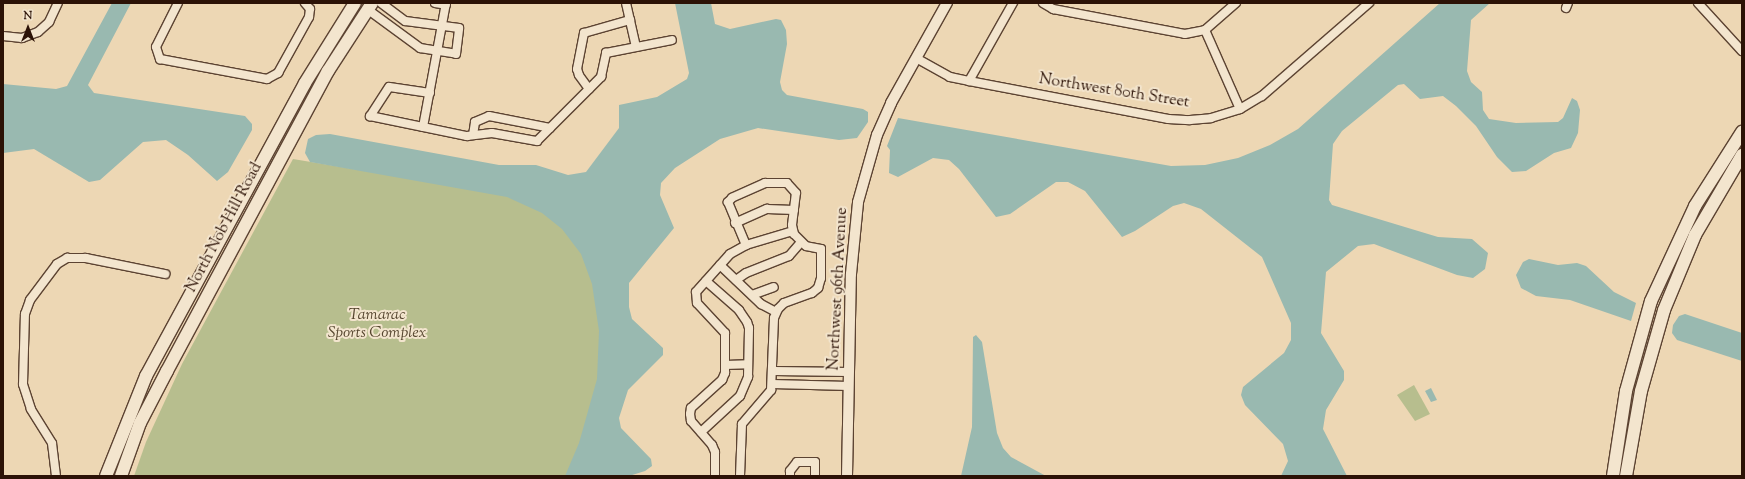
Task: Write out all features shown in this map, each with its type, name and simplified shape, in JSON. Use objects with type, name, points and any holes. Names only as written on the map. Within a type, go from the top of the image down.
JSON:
[{"type":"main road","name":"North Nob Hill Road","points":[[106,476],[146,376],[305,83],[355,3]]},
{"type":"main road","name":"North Nob Hill Road","points":[[121,476],[140,423],[167,371],[328,71],[370,6]]},
{"type":"main road","points":[[1613,476],[1626,390],[1652,301],[1695,206],[1742,132]]},
{"type":"main road","points":[[1626,476],[1641,391],[1664,310],[1696,235],[1742,154]]},
{"type":"street","points":[[3,36],[22,38],[38,32],[49,22],[58,3]]},
{"type":"street","points":[[178,3],[156,47],[160,59],[267,79],[278,73],[309,17],[310,9],[305,3]]},
{"type":"street","points":[[355,3],[370,6],[420,48],[456,54],[459,28],[405,21],[381,3]]},
{"type":"street","points":[[423,127],[446,4],[435,3]]},
{"type":"street","points":[[626,3],[636,47]]},
{"type":"street","name":"Northwest 96th Avenue","points":[[847,476],[853,237],[858,202],[877,135],[891,103],[947,3]]},
{"type":"street","points":[[969,81],[1013,3]]},
{"type":"street","points":[[1043,3],[1053,9],[1185,34],[1205,30],[1236,3]]},
{"type":"street","name":"Northwest 80th Street","points":[[916,58],[950,77],[969,81],[1168,119],[1190,120],[1211,118],[1240,109],[1262,96],[1369,3]]},
{"type":"street","points":[[1698,3],[1740,46]]},
{"type":"street","points":[[589,89],[579,75],[577,69],[584,33],[630,20]]},
{"type":"street","points":[[1205,30],[1240,109]]},
{"type":"street","points":[[430,93],[389,87],[370,116],[423,127],[473,135],[492,133],[537,141],[600,77],[606,53],[672,40]]},
{"type":"street","points":[[473,135],[475,122],[489,116],[550,128]]},
{"type":"street","points":[[740,476],[742,424],[765,400],[772,384],[774,371],[774,318],[776,312],[784,303],[812,292],[818,288],[821,278],[821,249],[801,242],[793,231],[796,193],[787,183],[765,183],[732,198],[728,202],[735,223],[746,245]]},
{"type":"street","points":[[735,223],[767,209],[794,210]]},
{"type":"street","points":[[715,476],[715,452],[691,421],[691,408],[722,380],[725,365],[725,333],[697,303],[695,298],[696,292],[730,254],[746,245],[793,231]]},
{"type":"street","points":[[736,280],[746,273],[789,256],[801,242]]},
{"type":"street","points":[[56,476],[52,443],[31,409],[23,384],[25,314],[30,300],[57,264],[66,258],[86,258],[165,274]]},
{"type":"street","points":[[720,265],[752,296],[776,312]]},
{"type":"street","points":[[701,432],[740,396],[748,377],[749,328],[744,316],[706,281]]},
{"type":"street","points":[[752,296],[774,287]]},
{"type":"street","points":[[725,365],[748,364]]},
{"type":"street","points":[[774,371],[849,372]]},
{"type":"street","points":[[800,385],[801,371]]},
{"type":"street","points":[[772,384],[849,386]]},
{"type":"street","points":[[790,476],[793,466],[798,462],[815,462],[815,476]]},
{"type":"green space","name":"Tamarac Sports Complex","points":[[293,159],[509,195],[545,212],[571,232],[595,278],[604,342],[595,408],[566,476],[134,476],[146,442],[182,364]]},
{"type":"green space","points":[[1414,385],[1430,414],[1415,421],[1397,395]]},
{"type":"water","points":[[112,3],[131,3],[88,85],[94,93],[245,116],[252,124],[252,130],[228,172],[217,181],[188,155],[166,140],[143,142],[100,180],[89,182],[34,149],[3,153],[3,84],[56,89],[67,86]]},
{"type":"water","points":[[675,3],[711,3],[715,24],[730,29],[776,19],[781,20],[786,30],[787,44],[780,82],[782,90],[787,95],[863,109],[868,112],[868,122],[857,138],[839,140],[758,128],[720,139],[675,168],[661,183],[660,195],[674,228],[629,283],[629,307],[632,319],[663,348],[663,355],[628,390],[619,418],[621,428],[651,459],[652,466],[645,471],[629,476],[565,476],[579,443],[597,379],[599,331],[592,284],[581,254],[562,229],[542,213],[507,197],[310,162],[305,153],[308,139],[316,135],[330,134],[499,165],[536,165],[568,175],[586,172],[619,128],[619,105],[657,97],[687,79],[689,73]]},
{"type":"water","points":[[1440,3],[1490,3],[1471,20],[1467,71],[1471,82],[1482,92],[1483,110],[1489,119],[1516,123],[1558,122],[1563,118],[1572,98],[1577,101],[1580,110],[1578,133],[1571,148],[1554,153],[1526,171],[1512,172],[1497,157],[1476,126],[1456,106],[1443,96],[1420,99],[1404,84],[1398,85],[1342,131],[1333,144],[1329,200],[1332,205],[1438,237],[1472,239],[1488,253],[1485,269],[1473,278],[1457,275],[1374,244],[1358,246],[1326,272],[1321,333],[1344,371],[1344,380],[1326,410],[1323,429],[1347,476],[1281,476],[1288,461],[1283,444],[1245,405],[1241,395],[1243,387],[1284,353],[1291,340],[1291,323],[1262,257],[1201,209],[1184,203],[1173,206],[1135,231],[1122,237],[1085,191],[1068,182],[1056,182],[1010,214],[996,217],[959,169],[949,160],[933,158],[898,177],[889,173],[890,150],[887,146],[898,118],[1171,166],[1205,165],[1238,158],[1270,145],[1298,129]]},
{"type":"water","points":[[1529,259],[1558,265],[1577,263],[1586,266],[1614,292],[1636,303],[1631,321],[1570,300],[1536,296],[1521,288],[1516,275],[1523,262]]},
{"type":"water","points":[[1685,314],[1742,333],[1742,361],[1677,340],[1672,333],[1673,325],[1679,316]]},
{"type":"water","points":[[976,335],[982,342],[997,433],[1003,448],[1011,457],[1046,476],[961,476],[972,427],[973,337]]},
{"type":"water","points":[[1431,388],[1437,400],[1431,402],[1425,391]]}]
